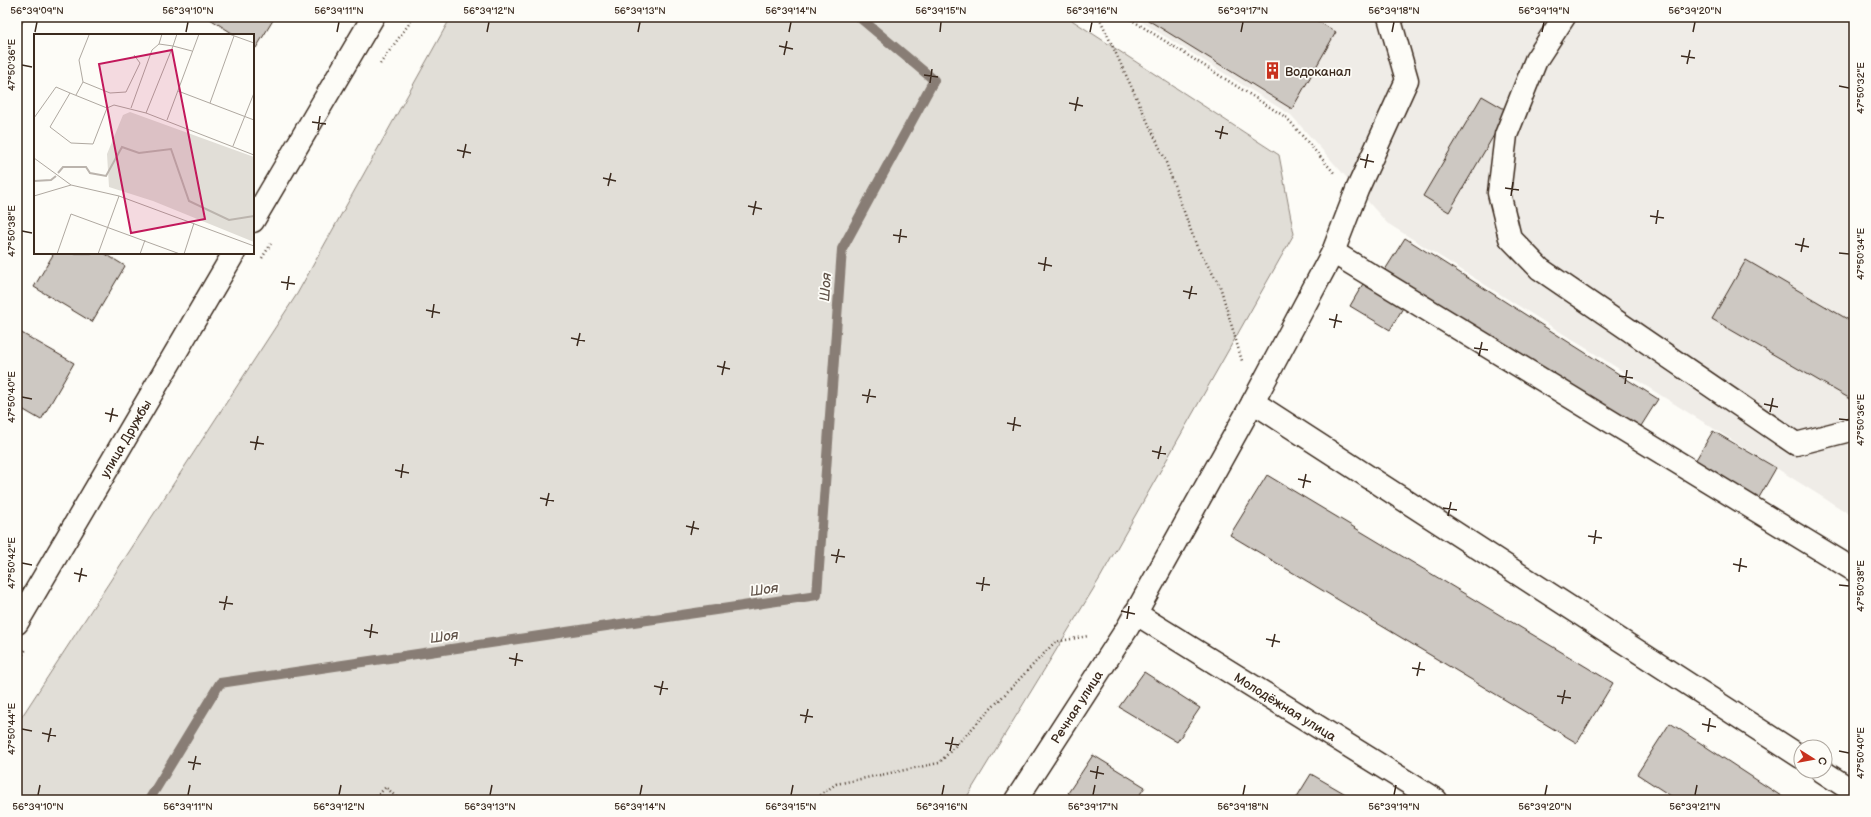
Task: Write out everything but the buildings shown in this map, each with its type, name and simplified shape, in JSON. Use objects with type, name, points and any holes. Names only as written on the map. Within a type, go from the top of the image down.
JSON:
[{"type":"street","points":[[254,219],[373,17]]},
{"type":"street","name":"Речная улица","points":[[1016,800],[1132,620],[1254,402],[1333,252],[1355,197],[1407,80],[1389,17]]},
{"type":"street","points":[[1564,17],[1536,60],[1506,135],[1499,193],[1510,238],[1540,269],[1796,444],[1854,429]]},
{"type":"street","points":[[1333,252],[1854,570]]},
{"type":"street","name":"улица Дружбы","points":[[17,623],[233,254]]},
{"type":"street","points":[[1254,402],[1793,752]]},
{"type":"street","name":"Молодёжная улица","points":[[1132,620],[1423,797]]},
{"type":"street","points":[[1833,778],[1854,792]]},
{"type":"path","points":[[1099,17],[1164,157],[1197,247],[1220,286],[1254,402]]},
{"type":"path","points":[[1127,17],[1287,118],[1355,197]]},
{"type":"path","points":[[813,800],[836,784],[939,762],[1055,642],[1132,620]]},
{"type":"path","points":[[373,800],[386,787],[399,800]]},
{"type":"shaded area","points":[[451,17],[1067,17],[1279,155],[1294,234],[1100,578],[965,800],[17,800],[17,724],[297,294]]},
{"type":"shaded area","name":"Водоканал","points":[[1134,17],[1854,17],[1854,517],[1387,223],[1291,115]]},
{"type":"waterway","name":"Шоя","points":[[149,800],[220,683],[817,595],[842,249],[934,80],[859,17]]},
{"type":"place","name":"Водоканал","points":[[1272,71]]}]
